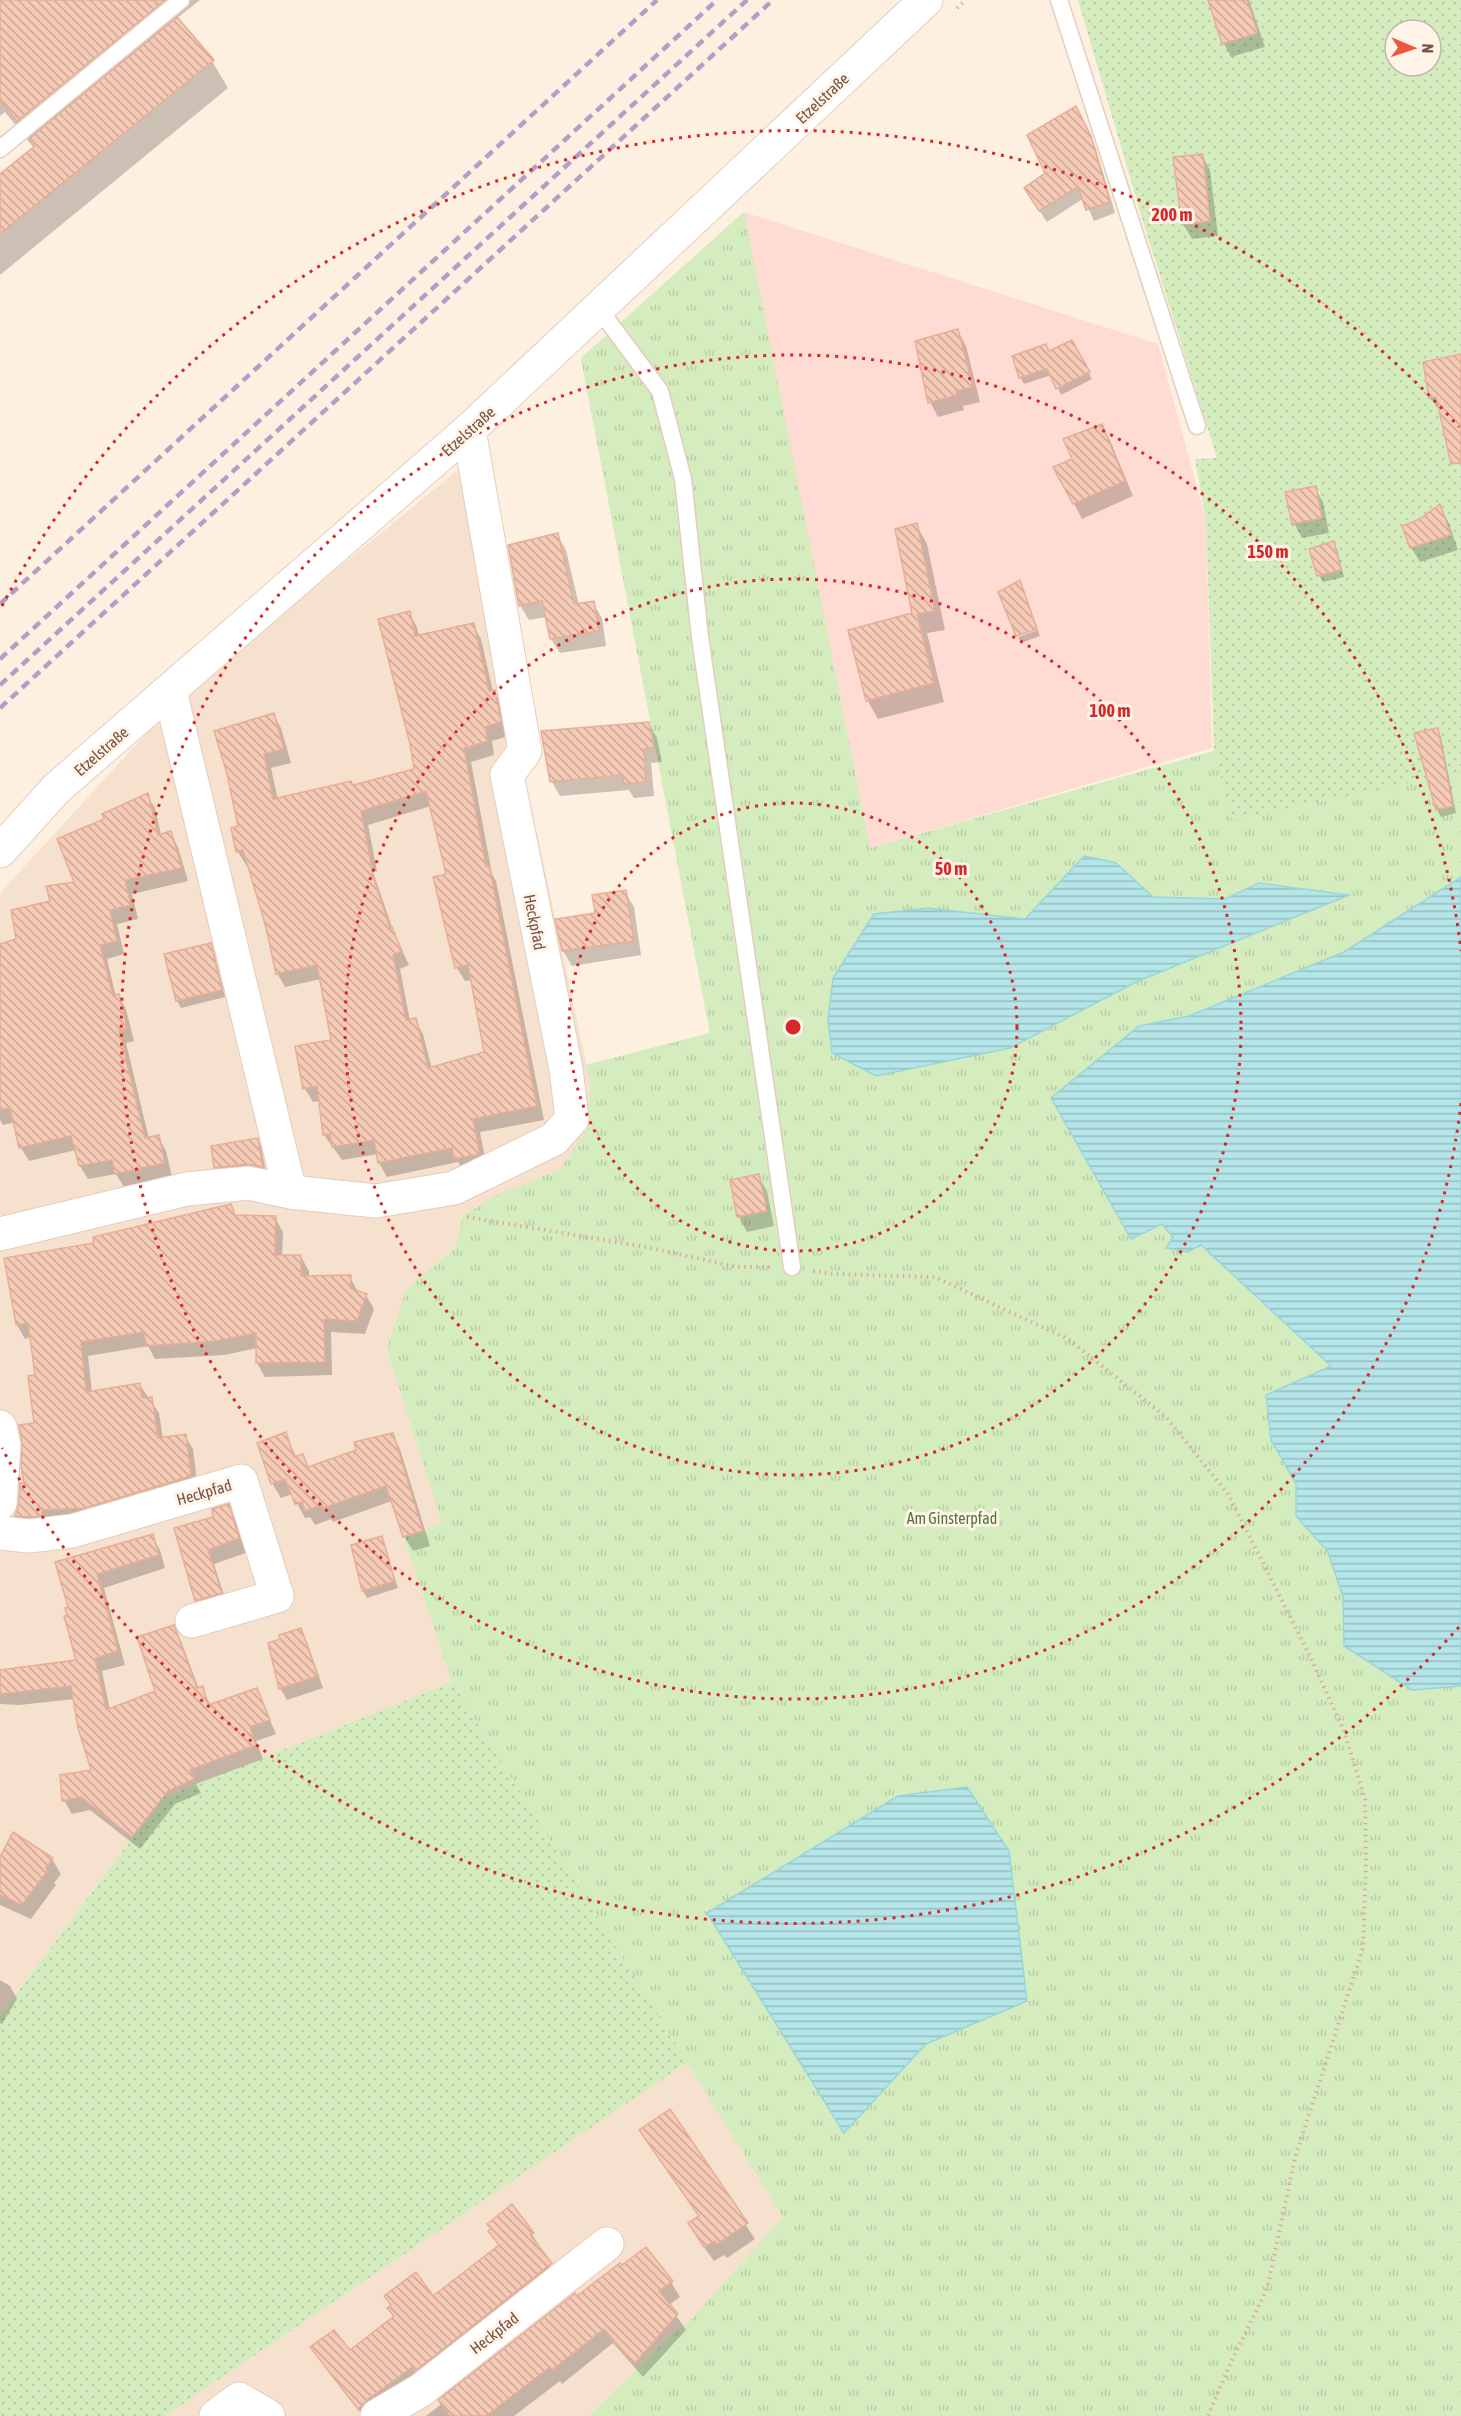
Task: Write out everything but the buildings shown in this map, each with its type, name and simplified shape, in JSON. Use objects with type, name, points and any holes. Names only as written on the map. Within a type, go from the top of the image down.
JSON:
[{"type":"street","name":"Etzelstraße","points":[[0,851],[57,788],[171,692],[470,430],[926,0]]},
{"type":"street","name":"Heckpfad","points":[[0,1234],[187,1189],[249,1183],[290,1192],[376,1201],[454,1188],[554,1139],[572,1119],[566,1069],[507,775],[525,751],[470,430]]},
{"type":"street","points":[[171,692],[290,1192]]},
{"type":"street","points":[[0,1427],[4,1446],[0,1503]]},
{"type":"street","name":"Heckpfad","points":[[0,1533],[29,1536],[72,1531],[241,1482],[277,1596],[192,1621]]},
{"type":"street","name":"Heckpfad","points":[[377,2416],[420,2390],[607,2244]]},
{"type":"street","points":[[216,2416],[239,2399],[267,2416]]},
{"type":"lane","points":[[0,148],[182,0]]},
{"type":"lane","points":[[1059,0],[1197,426]]},
{"type":"lane","points":[[599,309],[660,390],[683,479],[700,637],[792,1267]]},
{"type":"path","points":[[458,1215],[646,1247],[737,1267],[792,1267],[834,1274],[935,1277],[1068,1339],[1166,1417],[1228,1494],[1306,1648],[1344,1731],[1365,1799],[1366,1863],[1363,1948],[1295,2158],[1267,2289],[1231,2362],[1208,2416]]},
{"type":"shaded area","points":[[744,212],[1158,344],[1206,520],[1212,748],[870,848]]},
{"type":"shaded area","points":[[459,469],[590,1081],[588,1127],[560,1171],[498,1194],[463,1216],[456,1247],[406,1290],[387,1349],[442,1523],[404,1537],[452,1682],[162,1798],[0,2016],[0,893],[178,699]]},
{"type":"shaded area","points":[[688,2061],[783,2217],[687,2324],[673,2334],[589,2416],[165,2416]]},
{"type":"green space","name":"Am Ginsterpfad","points":[[1078,0],[1461,0],[1461,2416],[589,2416],[673,2334],[687,2324],[783,2217],[688,2062],[165,2416],[0,2416],[0,2016],[162,1798],[452,1682],[404,1537],[442,1523],[387,1349],[406,1290],[456,1247],[463,1216],[498,1194],[560,1170],[588,1127],[590,1081],[586,1065],[710,1033],[581,358],[744,212],[870,848],[1214,751],[1206,520],[1195,459],[1217,458],[1141,215]]},
{"type":"green space","name":"Am Ginsterpfad","points":[[744,212],[870,848],[1214,751],[1232,820],[1461,772],[1461,2416],[589,2416],[673,2334],[687,2324],[783,2217],[452,1682],[404,1537],[442,1523],[387,1349],[406,1290],[456,1247],[463,1216],[498,1194],[560,1170],[588,1127],[590,1081],[586,1065],[710,1033],[581,358]]},
{"type":"water","points":[[1084,856],[1116,863],[1153,897],[1225,899],[1259,883],[1349,895],[1136,982],[1010,1048],[876,1076],[832,1053],[828,1019],[833,978],[874,914],[928,908],[1025,919]]},
{"type":"water","points":[[1461,877],[1461,1686],[1412,1690],[1344,1646],[1343,1597],[1328,1552],[1296,1516],[1296,1484],[1271,1440],[1266,1395],[1331,1366],[1201,1245],[1188,1252],[1166,1248],[1173,1237],[1162,1224],[1131,1239],[1051,1098],[1139,1026],[1189,1016],[1344,952]]},
{"type":"water","points":[[967,1787],[1009,1851],[1027,2001],[926,2044],[844,2133],[707,1913],[898,1796]]},
{"type":"railway","points":[[0,604],[657,0]]},
{"type":"railway","points":[[0,659],[717,0]]},
{"type":"railway","points":[[0,685],[747,0]]},
{"type":"railway","points":[[0,708],[773,0]]}]
